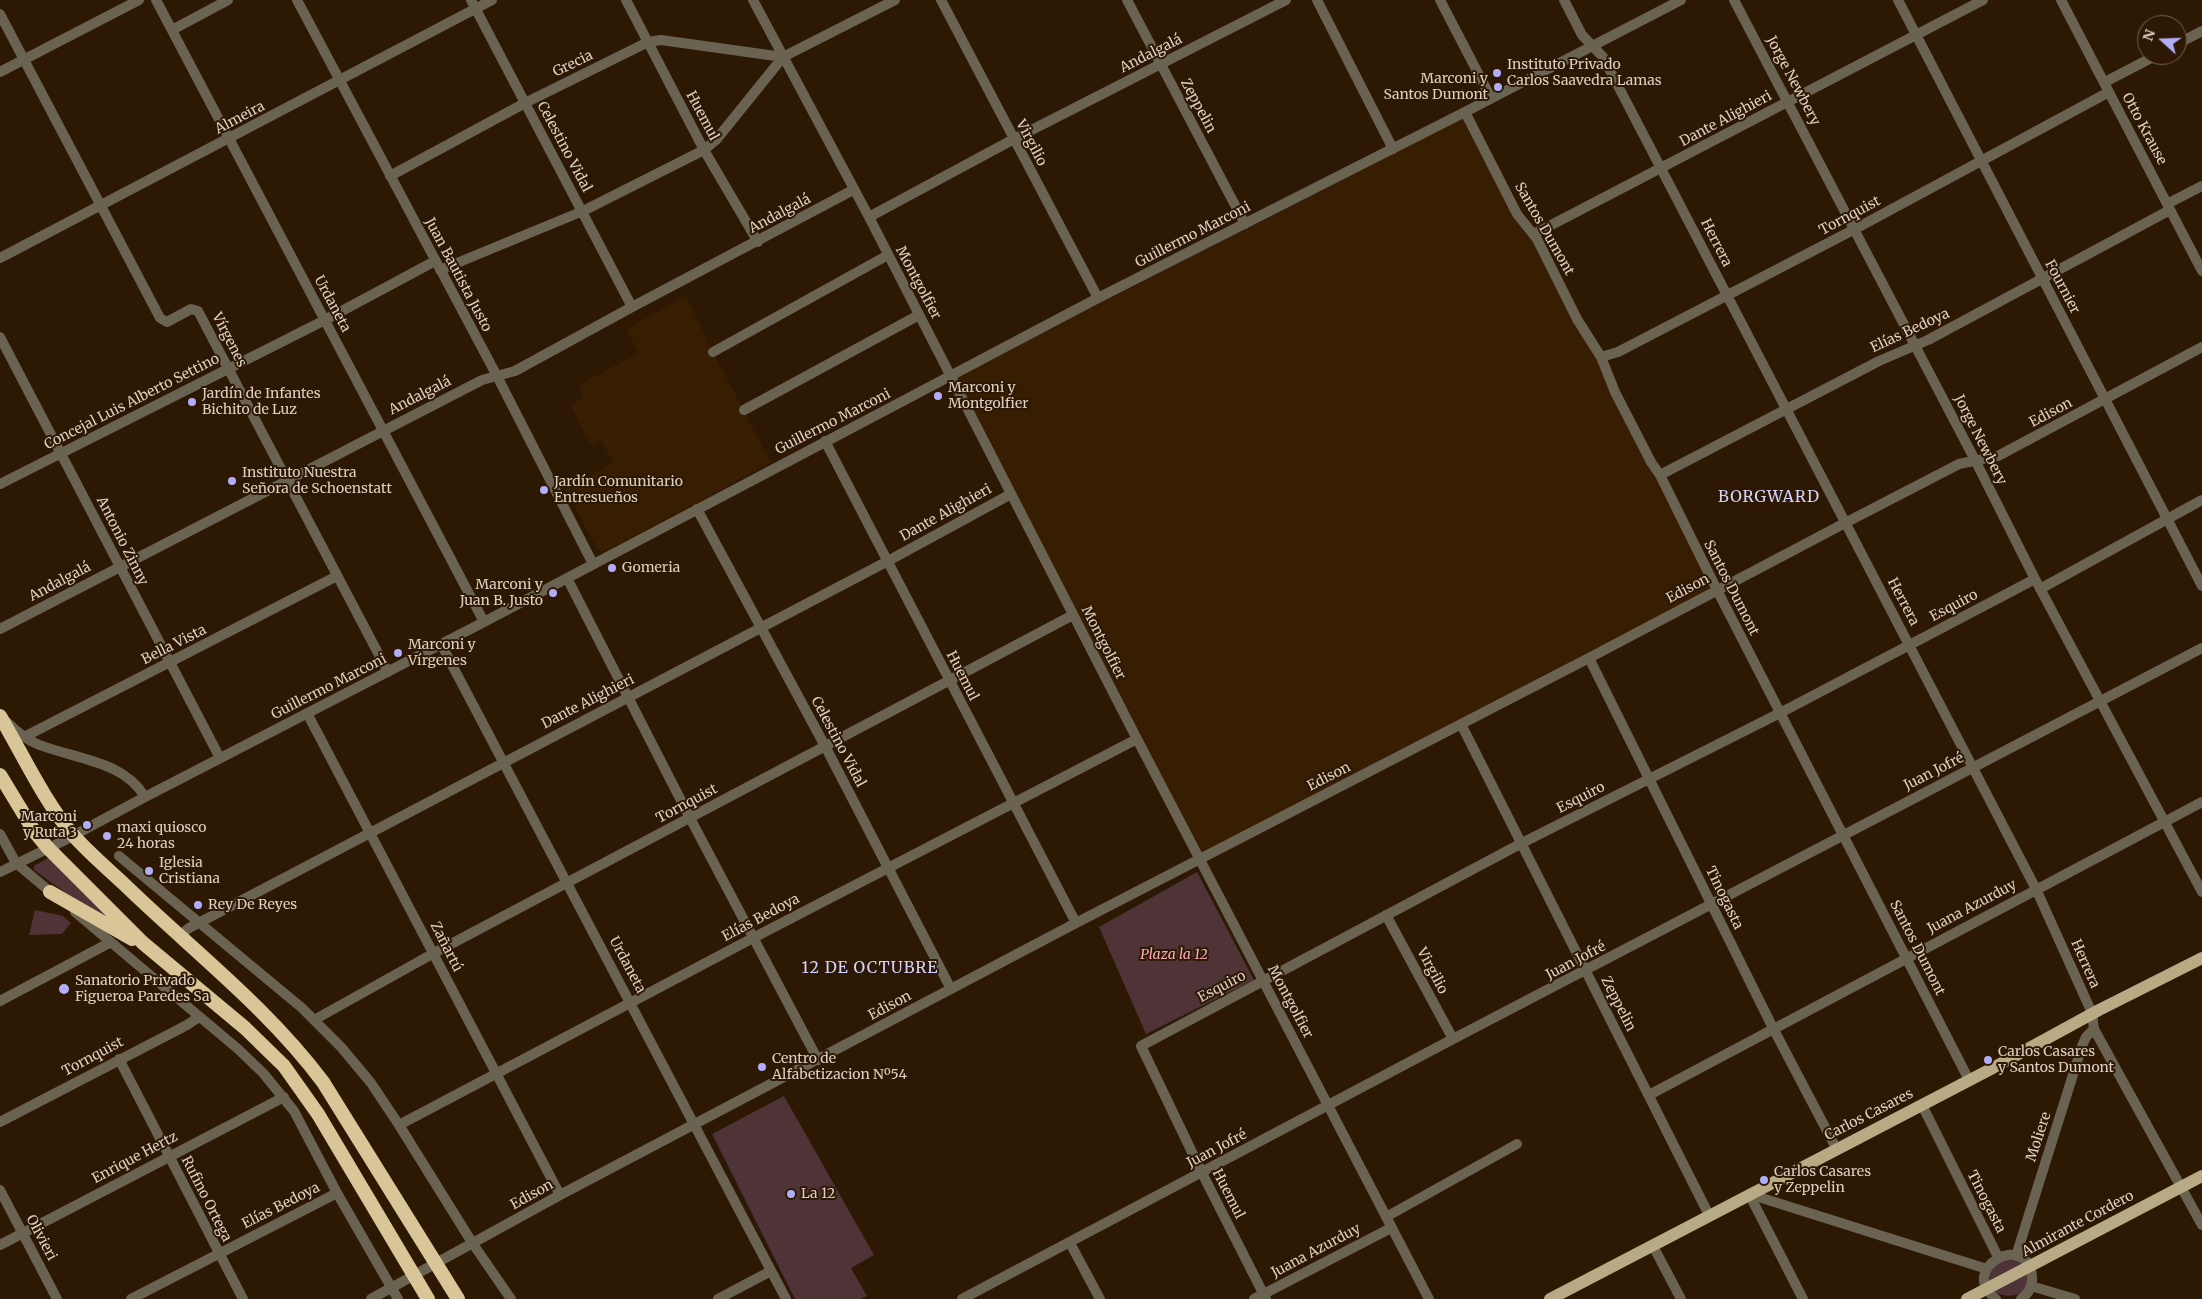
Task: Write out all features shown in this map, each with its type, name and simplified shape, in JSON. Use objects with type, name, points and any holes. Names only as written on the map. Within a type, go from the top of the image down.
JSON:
[{"type":"highway","points":[[0,716],[60,818],[74,836],[269,1018],[306,1059],[323,1082],[458,1299]]},
{"type":"highway","points":[[0,775],[34,831],[48,848],[161,959]]},
{"type":"highway","points":[[50,892],[120,931],[161,959],[245,1028],[284,1066],[318,1114],[428,1299]]},
{"type":"main road","name":"Carlos Casares","points":[[1550,1299],[1836,1148],[1922,1105],[2092,1013],[2202,958]]},
{"type":"main road","name":"Almirante Cordero","points":[[1967,1299],[2202,1176]]},
{"type":"street","points":[[0,72],[139,0]]},
{"type":"street","name":"Urdaneta","points":[[156,0],[484,622]]},
{"type":"street","points":[[172,30],[228,0]]},
{"type":"street","name":"Juan Bautista Justo","points":[[297,0],[497,376],[593,564]]},
{"type":"street","name":"Almeira","points":[[0,258],[340,81],[473,4],[492,0]]},
{"type":"street","name":"Huemul","points":[[626,0],[704,150],[758,242]]},
{"type":"street","name":"Montgolfier","points":[[753,0],[869,217],[1010,494],[1429,1299]]},
{"type":"street","name":"Concejal Luis Alberto Settino","points":[[0,484],[438,265],[583,211],[704,150],[716,140],[783,58],[895,0]]},
{"type":"street","name":"Virgilio","points":[[941,0],[1098,298]]},
{"type":"street","name":"Zeppelin","points":[[1127,0],[1245,224]]},
{"type":"street","name":"Andalgalá","points":[[869,217],[1014,139],[1286,0]]},
{"type":"street","points":[[1317,0],[1393,149]]},
{"type":"street","points":[[1440,0],[1491,98]]},
{"type":"street","name":"Herrera","points":[[1564,0],[1582,35],[1594,45],[1603,57],[1785,409],[1910,644],[2036,889],[2092,1013],[2094,1029],[2202,1225]]},
{"type":"street","name":"Guillermo Marconi","points":[[0,872],[74,836],[145,796],[484,622],[1098,298],[1393,149],[1681,0]]},
{"type":"street","name":"Jorge Newbery","points":[[1734,0],[1855,229],[2040,589],[2202,892]]},
{"type":"street","name":"Fournier","points":[[1898,0],[2202,586]]},
{"type":"street","name":"Dante Alighieri","points":[[1534,234],[1983,0]]},
{"type":"street","name":"Otto Krause","points":[[2061,0],[2202,271]]},
{"type":"street","name":"Celestino Vidal","points":[[473,4],[632,306]]},
{"type":"street","name":"Vírgenes","points":[[0,14],[160,318],[167,322],[191,309],[198,311],[388,672]]},
{"type":"street","points":[[2187,39],[2202,31]]},
{"type":"street","name":"Grecia","points":[[390,176],[525,103],[648,42],[661,40],[783,58]]},
{"type":"street","name":"Tornquist","points":[[1601,357],[1618,352],[1982,161],[2141,65]]},
{"type":"street","name":"Santos Dumont","points":[[1465,112],[1518,214],[1534,234],[1577,319],[1601,357],[1615,392],[1651,462],[1660,474],[1717,590],[1969,1080]]},
{"type":"street","name":"Elías Bedoya","points":[[1660,474],[1879,361],[1915,345],[2042,280],[2202,186]]},
{"type":"street","name":"Andalgalá","points":[[0,629],[482,380],[515,371],[632,306],[758,242],[853,190]]},
{"type":"street","points":[[713,352],[888,256]]},
{"type":"street","points":[[744,410],[919,315]]},
{"type":"street","name":"Antonio Zinny","points":[[0,337],[220,758]]},
{"type":"street","name":"Edison","points":[[414,1276],[560,1195],[1076,923],[1589,658],[1958,464],[1992,459],[2106,400],[2202,347]]},
{"type":"street","name":"Huemul","points":[[825,441],[1076,923]]},
{"type":"street","name":"Dante Alighieri","points":[[179,936],[370,832],[888,561],[1010,494]]},
{"type":"street","points":[[2040,589],[2202,500]]},
{"type":"street","name":"Celestino Vidal","points":[[697,509],[825,746],[951,989]]},
{"type":"street","name":"Bella Vista","points":[[24,738],[337,576]]},
{"type":"street","points":[[567,578],[690,818],[818,1060]]},
{"type":"street","name":"Esquiro","points":[[1141,1046],[1522,843],[1780,712],[2035,579]]},
{"type":"street","name":"Tornquist","points":[[314,1020],[434,953],[1073,615]]},
{"type":"street","name":"Urdaneta","points":[[441,644],[632,1003],[786,1299]]},
{"type":"street","name":"Juan Jofré","points":[[962,1299],[1453,1039],[2202,648]]},
{"type":"street","name":"Tinogasta","points":[[1589,658],[1773,1028],[1836,1148]]},
{"type":"street","name":"Zañartú","points":[[307,713],[560,1195]]},
{"type":"street","points":[[0,716],[24,738],[47,748],[94,762],[129,777],[145,796]]},
{"type":"street","name":"Zeppelin","points":[[1461,724],[1709,1215]]},
{"type":"street","name":"Elías Bedoya","points":[[399,1125],[1013,802],[1137,739]]},
{"type":"street","name":"Juana Azurduy","points":[[1649,1094],[2202,802]]},
{"type":"street","points":[[0,834],[16,863],[250,1059],[284,1097],[300,1122],[337,1193],[398,1299]]},
{"type":"street","points":[[119,856],[314,1020],[361,1070],[399,1125],[473,1244],[512,1299]]},
{"type":"street","name":"Virgilio","points":[[1386,915],[1453,1039]]},
{"type":"street","points":[[0,1001],[111,942]]},
{"type":"street","name":"Tornquist","points":[[0,1122],[199,1017]]},
{"type":"street","name":"Moliere","points":[[2016,1256],[2082,1046],[2086,1037],[2094,1029]]},
{"type":"street","name":"Huemul","points":[[1141,1046],[1261,1297]]},
{"type":"street","name":"Rufino Ortega","points":[[119,1059],[243,1299]]},
{"type":"street","name":"Enrique Hertz","points":[[0,1245],[284,1097]]},
{"type":"street","name":"Tinogasta","points":[[1922,1105],[1998,1257]]},
{"type":"street","points":[[1386,1217],[1517,1144]]},
{"type":"street","name":"Olivieri","points":[[0,1190],[57,1299]]},
{"type":"street","name":"Elías Bedoya","points":[[130,1299],[337,1193]]},
{"type":"street","points":[[1749,1194],[1986,1269]]},
{"type":"street","points":[[1749,1194],[1803,1299]]},
{"type":"street","name":"Juana Azurduy","points":[[1261,1297],[1391,1228]]},
{"type":"street","points":[[1070,1243],[1100,1299]]},
{"type":"street","points":[[1653,1246],[1682,1299]]},
{"type":"street","points":[[1996,1299],[1987,1289],[1985,1282],[1986,1269],[1998,1257],[2016,1256],[2029,1266],[2032,1273],[2031,1286],[2021,1299]]},
{"type":"street","points":[[718,1299],[772,1271]]},
{"type":"street","points":[[371,1299],[414,1276]]},
{"type":"street","points":[[2031,1286],[2075,1299]]},
{"type":"shaded area","points":[[1465,112],[1517,214],[1534,234],[1717,590],[1200,860],[951,376]]},
{"type":"shaded area","points":[[686,296],[771,463],[604,552],[598,550],[565,489],[613,463],[601,440],[591,445],[570,405],[584,397],[578,385],[639,353],[626,329]]},
{"type":"green space","points":[[48,858],[116,923],[73,898],[34,870],[34,866]]},
{"type":"green space","name":"Plaza la 12","points":[[1197,872],[1254,980],[1146,1034],[1099,927]]},
{"type":"green space","points":[[35,910],[63,916],[71,923],[62,934],[29,935]]},
{"type":"green space","name":"La 12","points":[[784,1096],[874,1255],[851,1268],[867,1296],[860,1299],[795,1299],[712,1134]]},
{"type":"green space","points":[[2015,1258],[2025,1266],[1989,1285],[1988,1271],[1991,1265]]},
{"type":"green space","points":[[2028,1270],[2028,1281],[2026,1288],[2022,1292],[2007,1296],[1991,1289]]},
{"type":"place","name":"Instituto Privado Carlos Saavedra Lamas","points":[[1497,73]]},
{"type":"place","name":"Marconi y Santos Dumont","points":[[1498,87]]},
{"type":"place","name":"Marconi y Montgolfier","points":[[938,396]]},
{"type":"place","name":"Jardín de Infantes Bichito de Luz","points":[[192,402]]},
{"type":"place","name":"Instituto Nuestra Señora de Schoenstatt","points":[[232,481]]},
{"type":"place","name":"Jardín Comunitario Entresueños","points":[[544,490]]},
{"type":"place","name":"Gomeria","points":[[612,568]]},
{"type":"place","name":"Marconi y Juan B. Justo","points":[[553,593]]},
{"type":"place","name":"Marconi y Vírgenes","points":[[398,653]]},
{"type":"place","name":"Marconi y Ruta 3","points":[[87,825]]},
{"type":"place","name":"maxi quiosco 24 horas","points":[[107,836]]},
{"type":"place","name":"Iglesia Cristiana","points":[[149,871]]},
{"type":"place","name":"Rey De Reyes","points":[[198,905]]},
{"type":"place","name":"Sanatorio Privado Figueroa Paredes Sa","points":[[64,989]]},
{"type":"place","name":"Carlos Casares y Santos Dumont","points":[[1988,1060]]},
{"type":"place","name":"Centro de Alfabetizacion Nº54","points":[[762,1067]]},
{"type":"place","name":"Carlos Casares y Zeppelin","points":[[1764,1180]]},
{"type":"place","name":"La 12","points":[[791,1194]]},
{"type":"district","name":"BORGWARD","points":[[1769,497]]},
{"type":"district","name":"12 DE OCTUBRE","points":[[870,968]]}]
